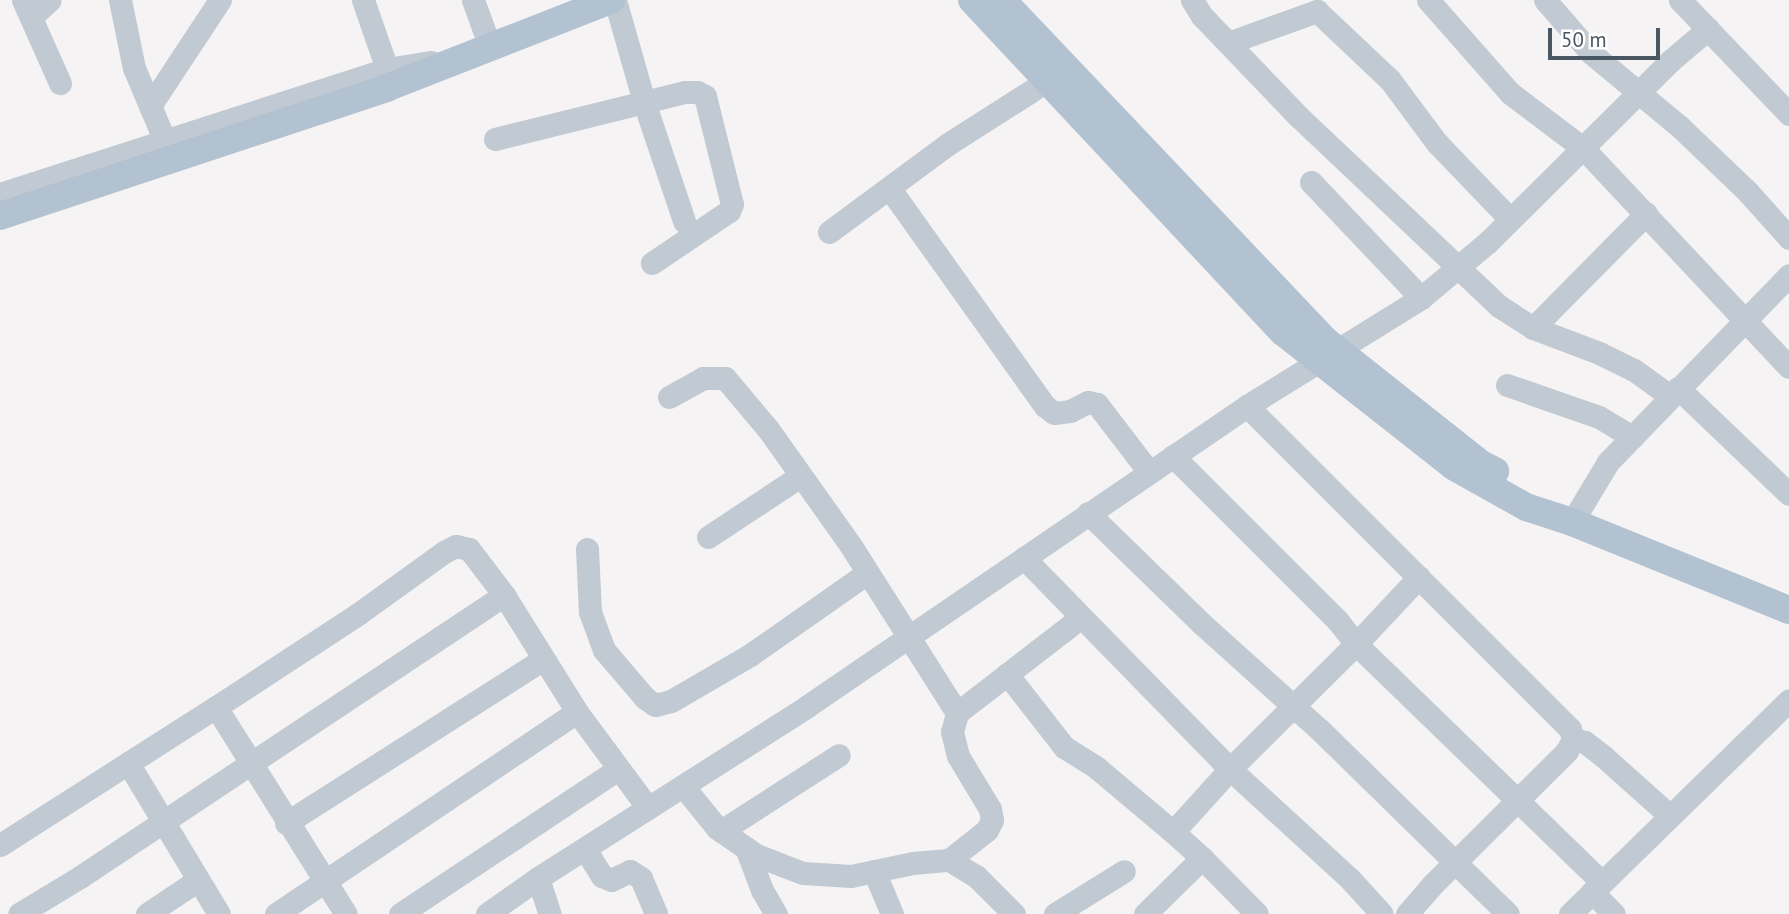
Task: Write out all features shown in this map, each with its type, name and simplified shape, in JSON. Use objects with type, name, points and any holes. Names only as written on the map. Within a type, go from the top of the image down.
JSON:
[{"type":"main road","points":[[0,216],[387,79],[462,57],[613,0]]},
{"type":"main road","points":[[999,5],[1047,82],[1255,304],[1283,332],[1329,356]]},
{"type":"main road","points":[[999,5],[1372,405],[1452,466],[1526,507],[1576,515],[1766,578],[1789,590]]},
{"type":"main road","points":[[1576,515],[1789,610]]},
{"type":"street","points":[[50,0],[27,8],[60,83]]},
{"type":"street","points":[[120,0],[134,68],[165,141]]},
{"type":"street","points":[[150,106],[220,0]]},
{"type":"street","points":[[0,194],[165,141],[387,79],[363,0]]},
{"type":"street","points":[[472,0],[490,47]]},
{"type":"street","points":[[613,0],[684,220]]},
{"type":"street","points":[[1192,0],[1228,43],[1298,116],[1499,306],[1533,328],[1618,362],[1674,392],[1789,494]]},
{"type":"street","points":[[1428,0],[1510,93],[1584,149],[1789,367]]},
{"type":"street","points":[[1545,0],[1591,53],[1640,93],[1728,173],[1789,238]]},
{"type":"street","points":[[1680,0],[1789,114]]},
{"type":"street","points":[[1228,43],[1317,11],[1390,80],[1437,143],[1510,219]]},
{"type":"street","points":[[487,914],[908,637],[1247,406],[1421,298],[1460,267],[1584,149],[1670,61],[1708,29]]},
{"type":"street","points":[[830,232],[948,144],[1047,82]]},
{"type":"street","points":[[495,139],[685,92],[697,92],[705,96],[732,197],[729,211],[652,263]]},
{"type":"street","points":[[1311,181],[1421,298]]},
{"type":"street","points":[[890,189],[1045,407],[1055,413],[1070,411],[1088,402],[1097,404],[1149,472]]},
{"type":"street","points":[[1533,328],[1646,214]]},
{"type":"street","points":[[1576,515],[1608,462],[1789,275]]},
{"type":"street","points":[[669,397],[703,378],[724,379],[768,429],[867,573],[957,713]]},
{"type":"street","points":[[1507,385],[1599,417],[1632,437]]},
{"type":"street","points":[[1247,406],[1561,717],[1573,739],[1585,742],[1603,756],[1670,816]]},
{"type":"street","points":[[1173,456],[1330,612],[1356,644],[1428,710],[1518,801],[1597,887],[1614,914]]},
{"type":"street","points":[[708,537],[800,476]]},
{"type":"street","points":[[1088,513],[1201,624],[1457,862],[1508,914]]},
{"type":"street","points":[[0,845],[216,708],[456,546],[469,549],[478,558],[578,712],[648,808]]},
{"type":"street","points":[[587,549],[590,612],[604,650],[645,698],[655,705],[671,701],[750,654],[867,573]]},
{"type":"street","points":[[1024,558],[1230,769],[1350,879],[1382,914]]},
{"type":"street","points":[[1173,832],[1230,769],[1356,644],[1419,577]]},
{"type":"street","points":[[19,914],[80,877],[504,595]]},
{"type":"street","points":[[683,786],[721,831],[746,848],[803,873],[851,876],[949,860],[987,830],[992,820],[990,809],[958,756],[952,732],[957,713],[1081,617]]},
{"type":"street","points":[[286,823],[543,659]]},
{"type":"street","points":[[1007,674],[1064,747],[1097,768],[1173,832],[1256,914]]},
{"type":"street","points":[[1570,914],[1789,700]]},
{"type":"street","points":[[216,708],[248,764],[346,914]]},
{"type":"street","points":[[276,914],[578,712]]},
{"type":"street","points":[[1406,914],[1555,764],[1573,739]]},
{"type":"street","points":[[721,831],[839,755]]},
{"type":"street","points":[[128,763],[219,914]]},
{"type":"street","points":[[400,914],[618,769]]},
{"type":"street","points":[[746,848],[762,890],[776,914]]},
{"type":"street","points":[[585,849],[602,876],[611,880],[630,871],[641,878],[656,914]]},
{"type":"street","points":[[1145,914],[1202,858]]},
{"type":"street","points":[[949,860],[976,876],[1014,914]]},
{"type":"street","points":[[874,871],[892,914]]},
{"type":"street","points":[[1055,914],[1124,871]]},
{"type":"street","points":[[538,878],[550,914]]},
{"type":"street","points":[[147,914],[198,880]]}]
